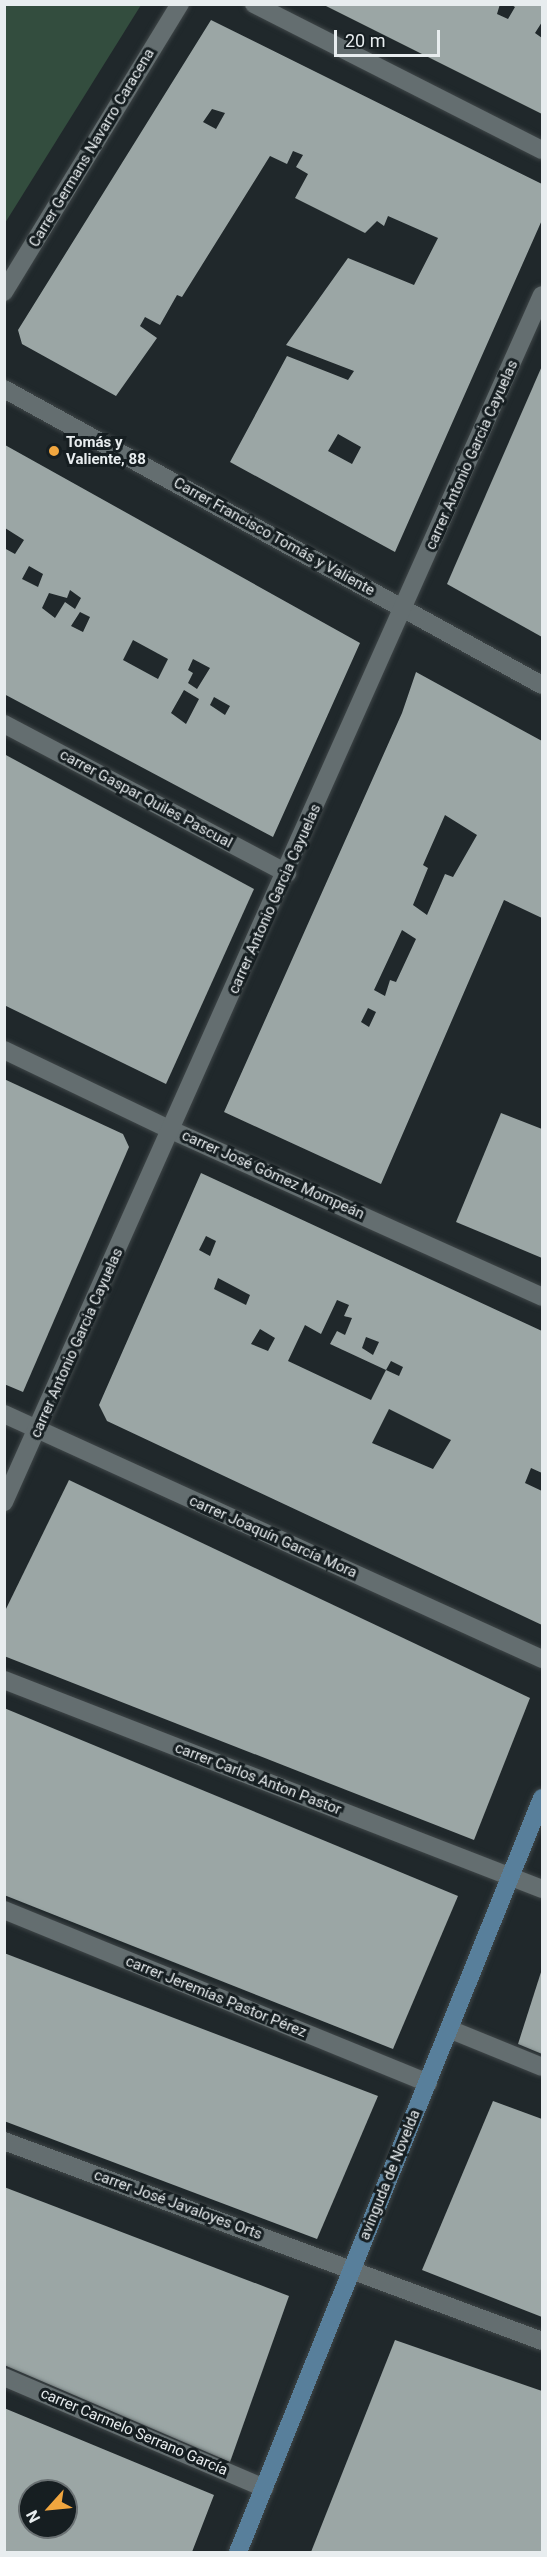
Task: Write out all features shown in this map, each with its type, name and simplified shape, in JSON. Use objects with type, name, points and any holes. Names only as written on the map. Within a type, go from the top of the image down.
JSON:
[{"type":"main road","name":"avinguda de Novelda","points":[[238,2553],[543,1798]]},
{"type":"street","name":"Carrer Germans Navarro Caracena","points":[[4,292],[180,4]]},
{"type":"street","points":[[254,4],[543,150]]},
{"type":"street","name":"carrer Antonio Garcia Cayuelas","points":[[4,1502],[287,873],[543,295]]},
{"type":"street","name":"Carrer Francisco Tomás y Valiente","points":[[4,389],[543,685]]},
{"type":"street","name":"carrer Gaspar Quiles Pascual","points":[[4,724],[287,873]]},
{"type":"street","name":"carrer José Gómez Mompeán","points":[[4,1050],[171,1130],[543,1297]]},
{"type":"street","name":"carrer Joaquín García Mora","points":[[4,1414],[543,1659]]},
{"type":"street","name":"carrer Carlos Anton Pastor","points":[[4,1680],[543,1889]]},
{"type":"street","name":"carrer Jeremías Pastor Pérez","points":[[4,1910],[428,2083]]},
{"type":"street","points":[[450,2029],[543,2067]]},
{"type":"street","name":"carrer José Javaloyes Orts","points":[[4,2141],[543,2341]]},
{"type":"street","name":"carrer Carmelo Serrano García","points":[[4,2377],[264,2488]]},
{"type":"green space","points":[[4,5],[141,5],[5,223]]},
{"type":"building","points":[[322,4],[500,4],[497,14],[508,19],[515,7],[510,4],[542,4],[542,22],[535,33],[542,38],[542,114]]},
{"type":"building","points":[[211,20],[542,184],[542,220],[395,552],[230,462],[287,356],[348,380],[354,371],[286,345],[348,258],[414,285],[438,238],[388,216],[384,226],[377,221],[365,233],[295,198],[308,174],[296,167],[303,155],[293,151],[287,164],[270,156],[182,297],[177,295],[160,325],[145,317],[140,326],[157,338],[116,396],[22,344],[18,330]],"holes":[[[212,109],[225,113],[216,129],[203,122]],[[338,434],[361,447],[352,464],[328,451]]]},
{"type":"building","points":[[542,366],[542,637],[447,584]]},
{"type":"building","points":[[5,445],[360,643],[273,837],[4,694],[4,548],[15,554],[24,540],[5,528]],"holes":[[[29,566],[43,574],[38,587],[22,579]],[[70,590],[81,598],[75,609],[65,602],[55,618],[42,608],[49,593],[67,598]],[[80,612],[90,617],[83,632],[71,626]],[[133,640],[168,659],[158,679],[123,660]],[[193,659],[210,668],[197,689],[188,683],[193,673],[188,670]],[[184,690],[199,699],[186,724],[171,713]],[[214,697],[230,706],[225,715],[210,705]]]},
{"type":"building","points":[[416,672],[542,741],[542,918],[504,900],[381,1184],[224,1112],[402,713]],"holes":[[[445,815],[477,835],[453,877],[445,874],[427,915],[413,905],[428,868],[423,865]],[[402,930],[416,939],[396,982],[390,980],[385,996],[374,990]],[[368,1008],[376,1012],[369,1027],[361,1022]]]},
{"type":"building","points":[[4,754],[254,889],[166,1084],[4,1005]]},
{"type":"building","points":[[4,1079],[123,1134],[129,1147],[23,1392],[4,1384]]},
{"type":"building","points":[[501,1113],[542,1129],[542,1258],[456,1222]]},
{"type":"building","points":[[201,1173],[542,1331],[542,1473],[531,1468],[525,1483],[542,1491],[542,1625],[107,1421],[99,1405]],"holes":[[[206,1236],[216,1241],[210,1256],[199,1250]],[[218,1278],[250,1295],[246,1305],[214,1289]],[[337,1300],[349,1305],[344,1316],[352,1318],[345,1335],[337,1331],[330,1344],[386,1370],[371,1400],[288,1361],[305,1325],[321,1334]],[[260,1329],[275,1338],[268,1351],[251,1344]],[[366,1337],[379,1342],[373,1355],[362,1348]],[[391,1361],[403,1367],[399,1376],[386,1370]],[[389,1409],[451,1440],[433,1469],[372,1443]]]},
{"type":"building","points":[[69,1480],[530,1698],[474,1840],[4,1656],[4,1613]]},
{"type":"building","points":[[4,1708],[458,1896],[393,2049],[4,1895]]},
{"type":"building","points":[[4,1953],[378,2096],[317,2239],[4,2121]]},
{"type":"building","points":[[542,1969],[542,2054],[518,2044]]},
{"type":"building","points":[[493,2101],[542,2119],[542,2317],[422,2270]]},
{"type":"building","points":[[4,2187],[289,2296],[230,2462],[4,2365]]},
{"type":"building","points":[[395,2340],[542,2391],[542,2552],[311,2552]]},
{"type":"building","points":[[4,2408],[214,2495],[192,2552],[4,2552]]},
{"type":"place","name":"Tomás y Valiente, 88","points":[[54,451]]}]
